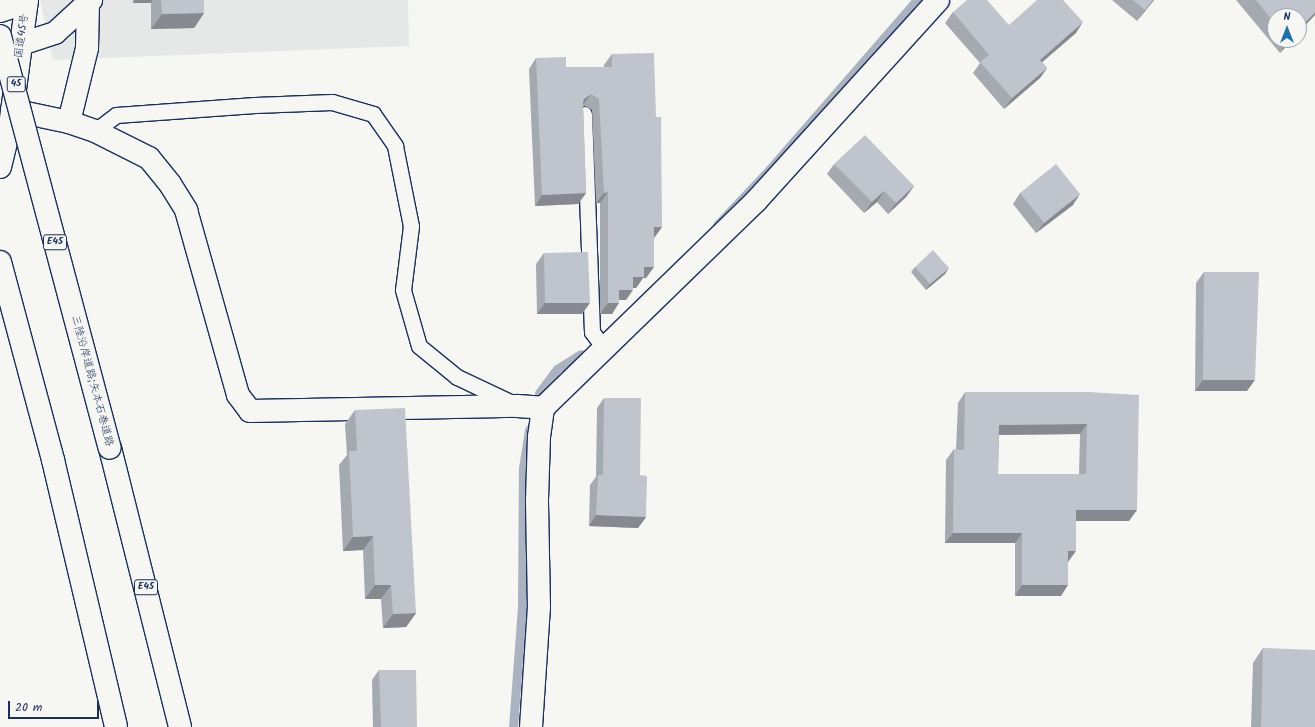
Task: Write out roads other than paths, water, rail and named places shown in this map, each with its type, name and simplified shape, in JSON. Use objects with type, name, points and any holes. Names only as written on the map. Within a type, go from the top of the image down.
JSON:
[{"type":"main road","points":[[531,727],[539,607],[537,500],[539,438],[543,408],[756,201],[938,0]]},
{"type":"main road","points":[[0,11],[27,1]]},
{"type":"main road","name":"国道45号","points":[[0,167],[12,110],[27,1]]},
{"type":"main road","points":[[21,44],[55,33],[89,2]]},
{"type":"main road","points":[[69,122],[87,48],[89,2]]},
{"type":"main road","name":"三陸沿岸道路;矢本石巻道路","points":[[0,36],[110,448],[180,727]]},
{"type":"main road","points":[[12,110],[69,122],[96,131],[149,158],[170,184],[186,210],[238,395],[250,411],[517,406],[543,408]]},
{"type":"main road","points":[[0,262],[53,460],[116,727]]},
{"type":"lane","points":[[96,131],[116,115],[256,106],[332,102],[373,114],[395,146],[397,153],[411,226],[403,290],[419,346],[457,376],[517,406]]},
{"type":"lane","points":[[584,114],[592,332],[605,349]]},
{"type":"waterway","points":[[717,225],[769,170],[917,0]]},
{"type":"waterway","points":[[539,393],[557,369],[581,354]]},
{"type":"waterway","points":[[513,727],[522,606],[523,468],[529,429]]}]
